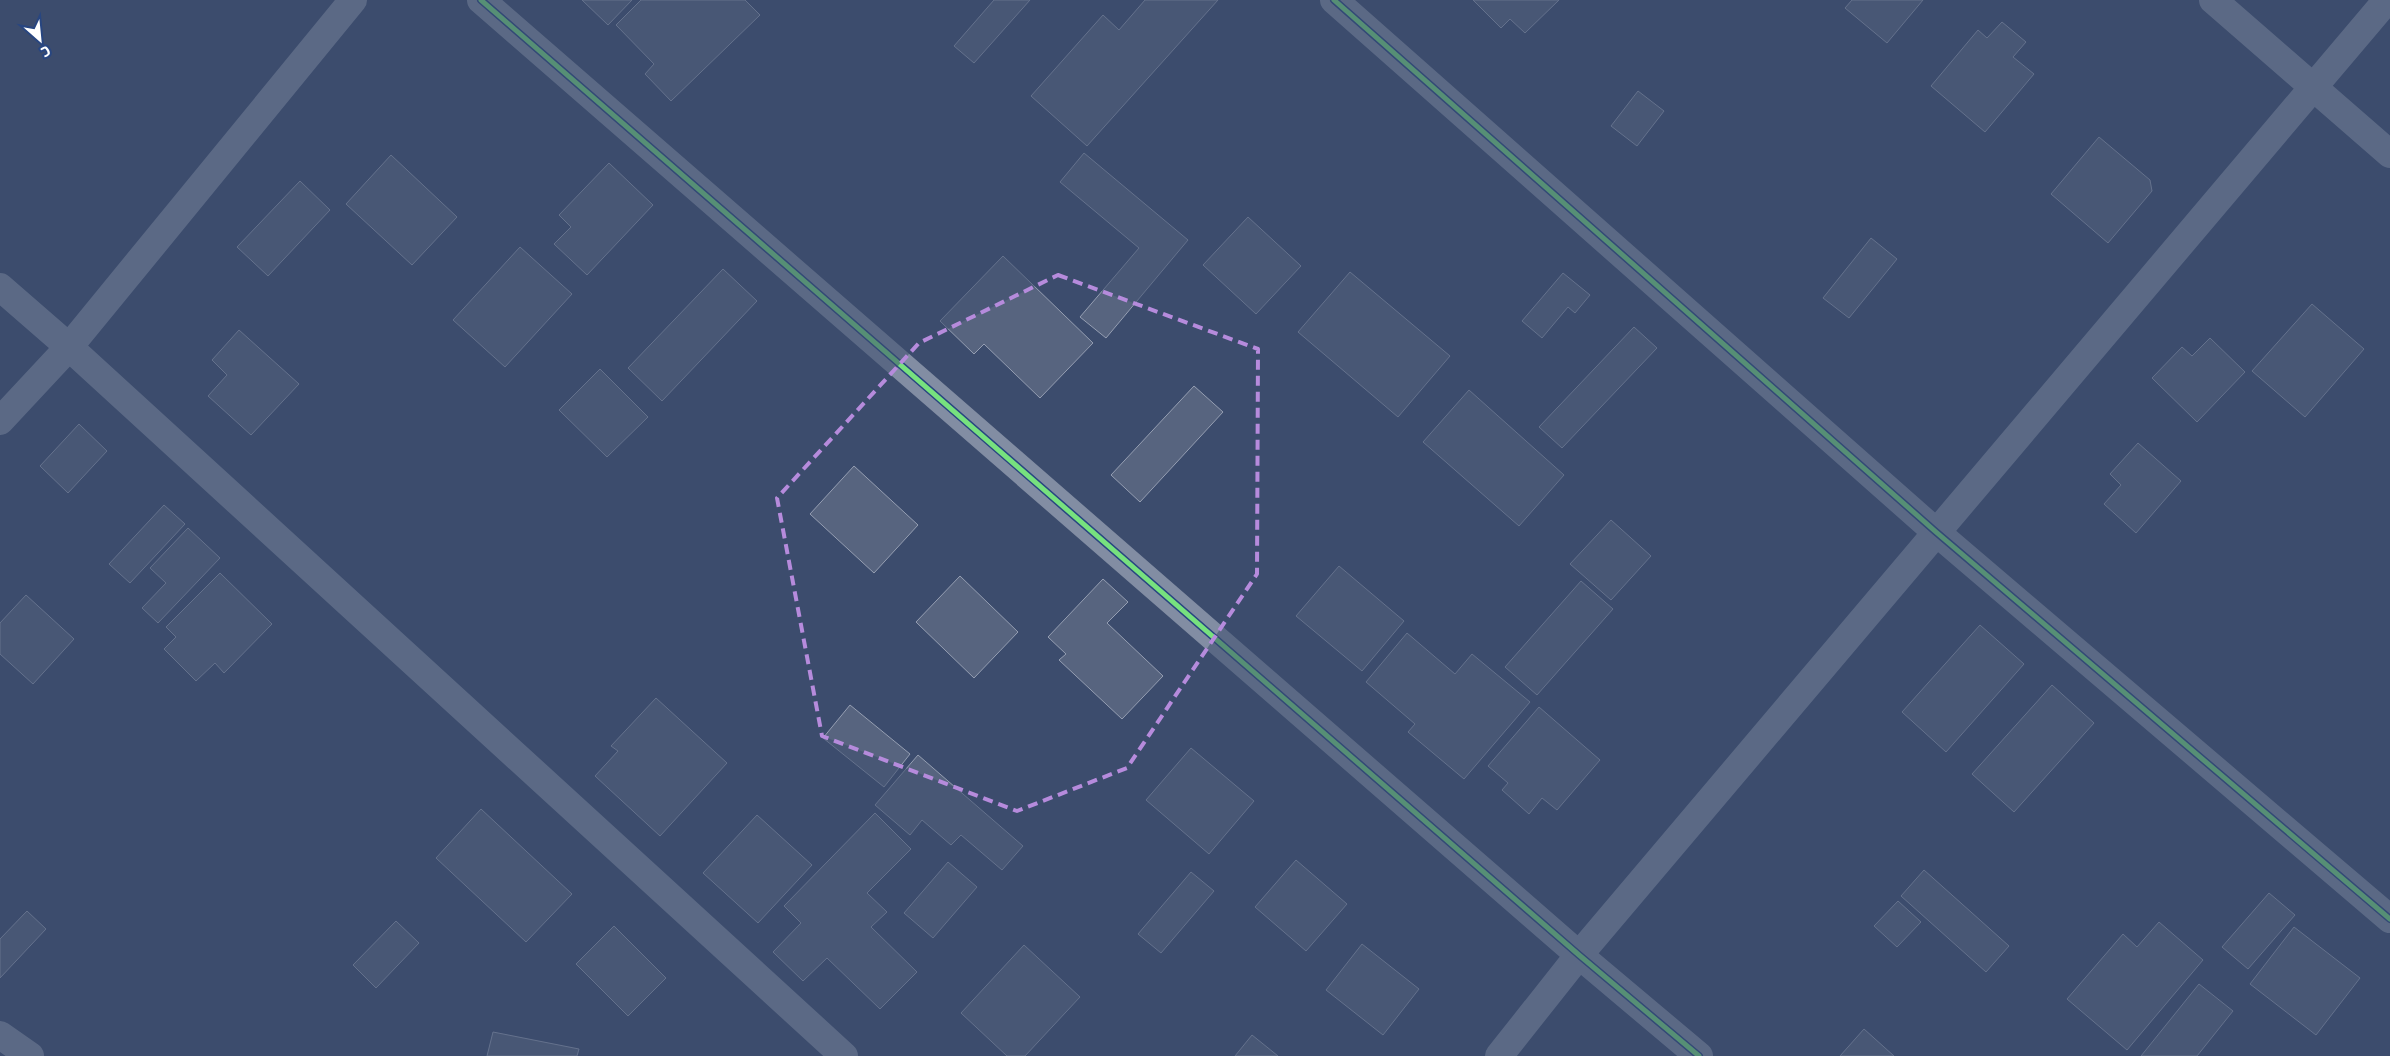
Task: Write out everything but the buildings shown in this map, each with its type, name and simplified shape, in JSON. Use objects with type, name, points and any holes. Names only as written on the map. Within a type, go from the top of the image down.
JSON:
[{"type":"street","points":[[0,421],[69,347],[354,0]]},
{"type":"street","points":[[481,0],[1579,955],[1699,1056]]},
{"type":"street","points":[[1334,0],[1936,532],[2390,918]]},
{"type":"street","points":[[2213,0],[2390,154]]},
{"type":"street","points":[[1499,1056],[1579,955],[1936,532],[2314,89],[2387,0]]},
{"type":"street","points":[[0,287],[69,347],[844,1056]]},
{"type":"street","points":[[0,1035],[30,1056]]},
{"type":"highlighted area","points":[[1058,275],[1258,349],[1257,574],[1127,768],[1017,811],[822,736],[777,498],[919,343]]},
{"type":"cycle path","points":[[481,0],[1579,955],[1699,1056]]},
{"type":"cycle path","points":[[1334,0],[1936,532],[2390,919]]}]
